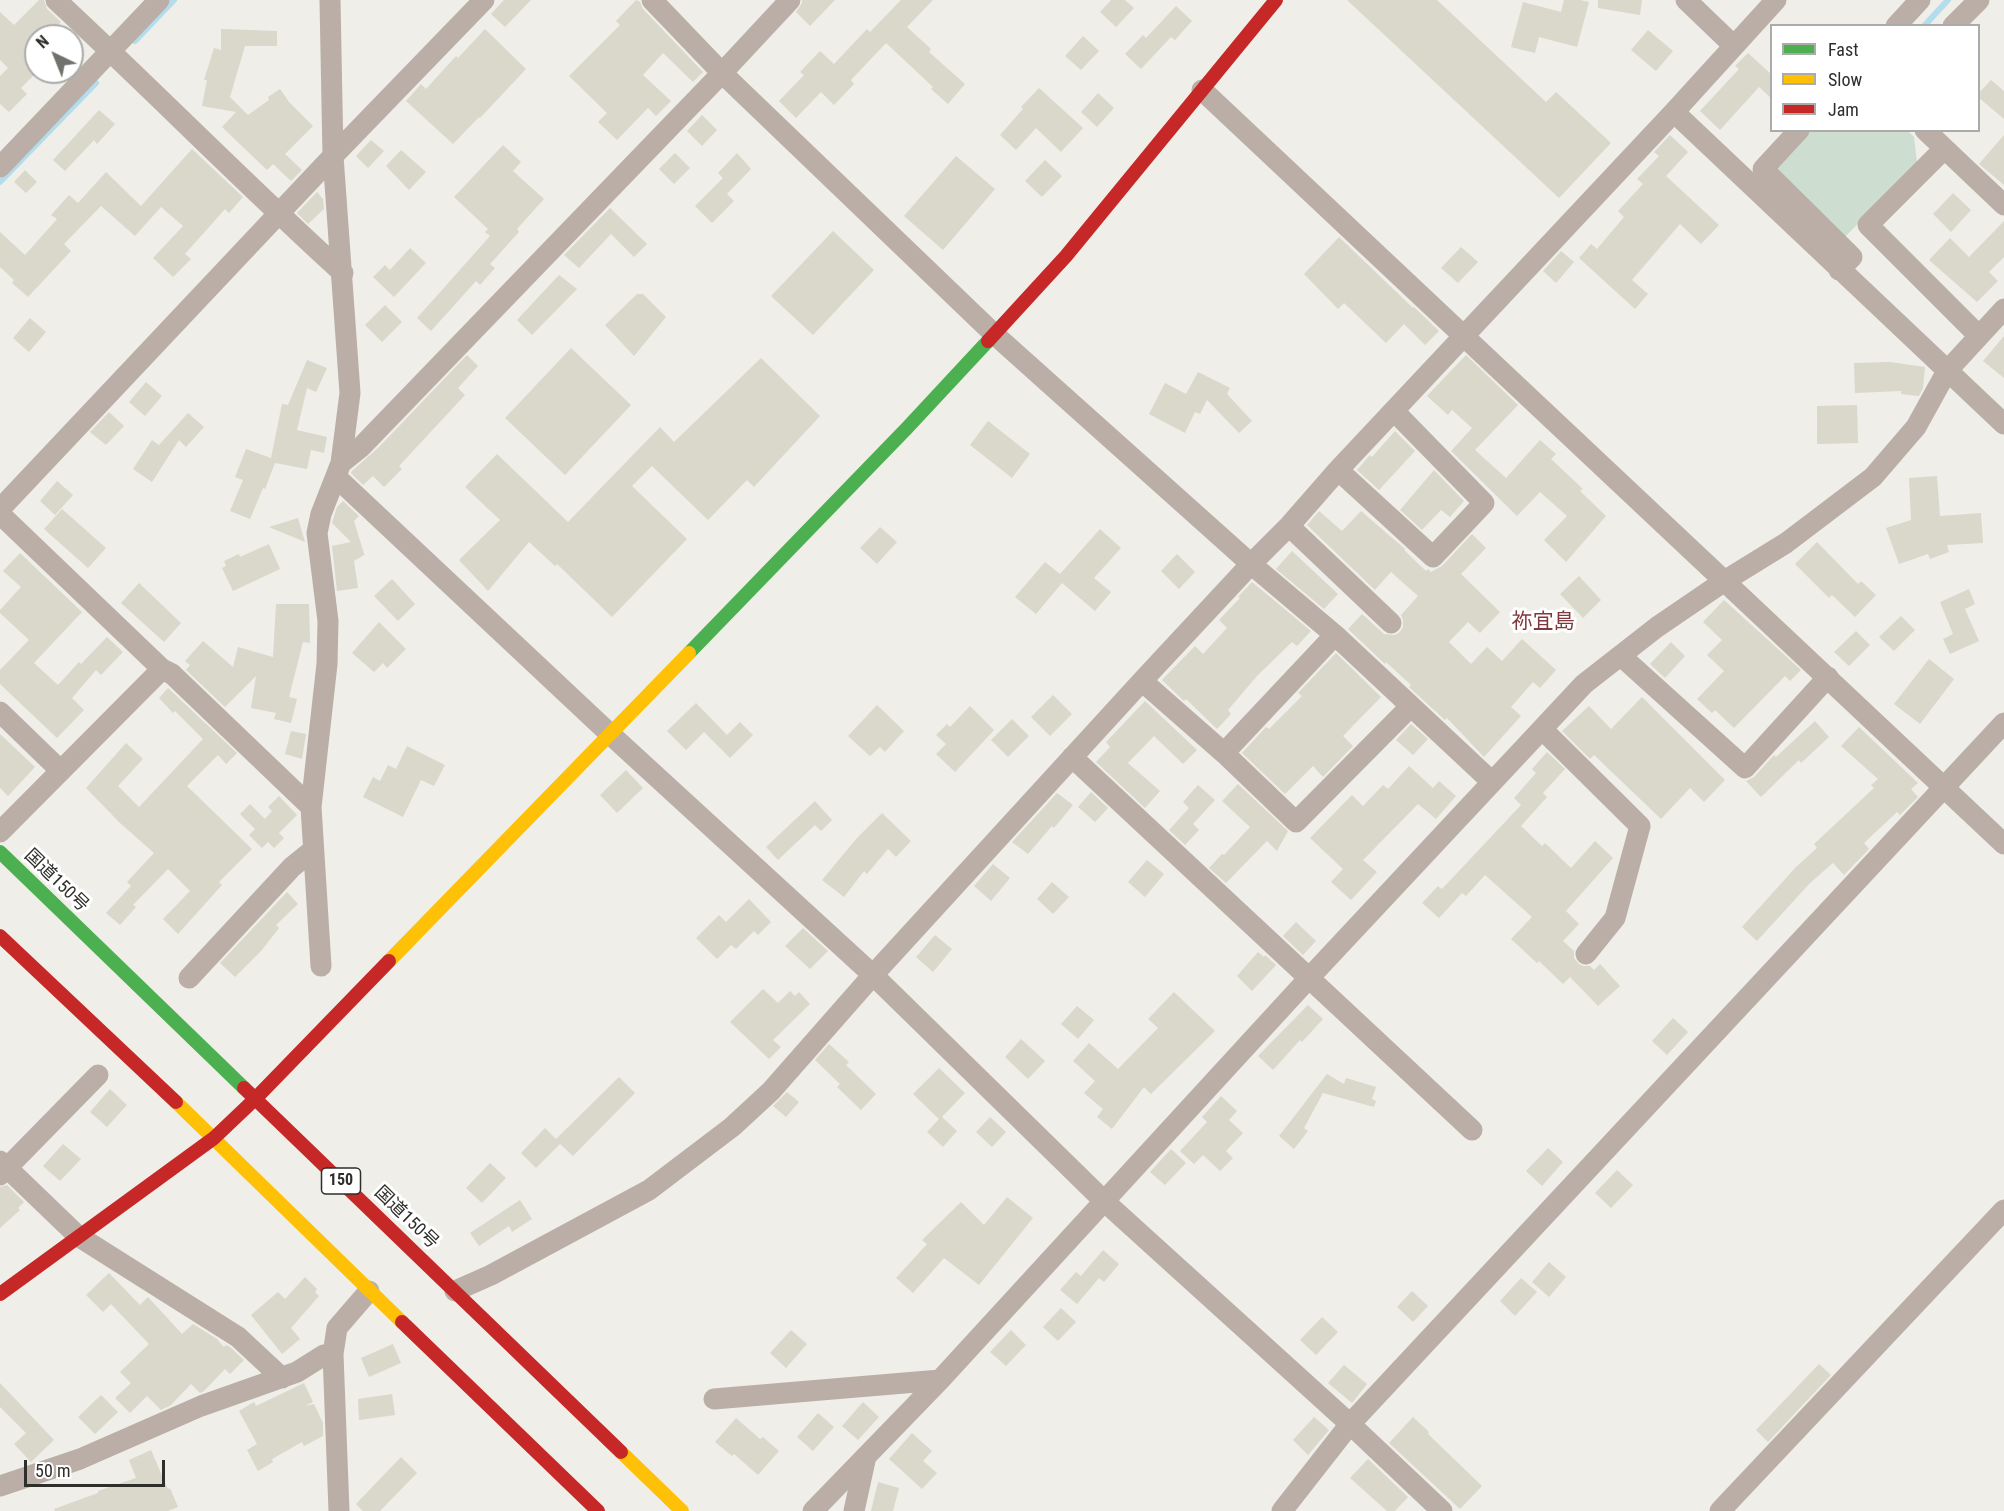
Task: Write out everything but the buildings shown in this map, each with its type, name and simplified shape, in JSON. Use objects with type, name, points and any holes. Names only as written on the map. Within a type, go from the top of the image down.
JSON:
[{"type":"main road","points":[[0,1294],[214,1138],[255,1099],[907,428],[994,334],[1066,256],[1203,90],[1266,4]]},
{"type":"main road","name":"国道150号","points":[[0,852],[682,1511]]},
{"type":"main road","points":[[0,936],[214,1138],[598,1511]]},
{"type":"street","points":[[56,0],[343,273]]},
{"type":"street","points":[[0,167],[159,0]]},
{"type":"street","points":[[321,966],[311,807],[327,664],[328,621],[317,533],[321,514],[338,470],[350,393],[333,156],[330,0]]},
{"type":"street","points":[[0,509],[333,156],[484,0]]},
{"type":"street","points":[[652,0],[722,73],[994,334],[1251,564],[1335,635],[1492,782]]},
{"type":"street","points":[[338,470],[790,0]]},
{"type":"street","points":[[1686,0],[1734,46]]},
{"type":"street","points":[[455,1291],[531,1254],[649,1190],[732,1127],[771,1091],[873,975],[1142,681],[1251,564],[1290,526],[1338,470],[1776,0]]},
{"type":"street","points":[[1898,24],[1920,0]]},
{"type":"street","points":[[1955,24],[1979,0]]},
{"type":"street","points":[[1203,90],[2004,844]]},
{"type":"street","points":[[1674,112],[1839,270],[2004,423]]},
{"type":"street","points":[[1797,132],[1763,169],[1852,257],[1839,270]]},
{"type":"street","points":[[1927,132],[2004,205]]},
{"type":"street","points":[[1944,149],[1868,225],[1979,336]]},
{"type":"street","points":[[813,1511],[940,1380],[1309,978],[1584,684],[1657,627],[1786,543],[1873,477],[1916,427],[1947,371],[2004,309]]},
{"type":"street","points":[[1338,470],[1433,557],[1455,534],[1484,503],[1394,411]]},
{"type":"street","points":[[338,470],[610,734],[873,975],[1104,1201],[1350,1424],[1442,1511]]},
{"type":"street","points":[[0,514],[311,807]]},
{"type":"street","points":[[1290,526],[1391,623]]},
{"type":"street","points":[[1224,753],[1335,635]]},
{"type":"street","points":[[1621,656],[1745,768],[1828,677]]},
{"type":"street","points":[[0,832],[162,669]]},
{"type":"street","points":[[1142,681],[1224,753],[1296,822],[1412,706]]},
{"type":"street","points":[[0,712],[61,771]]},
{"type":"street","points":[[1282,1511],[1350,1424],[2004,723]]},
{"type":"street","points":[[1542,729],[1640,826],[1615,918],[1586,954]]},
{"type":"street","points":[[1072,757],[1472,1130]]},
{"type":"street","points":[[189,978],[292,867],[314,850]]},
{"type":"street","points":[[98,1076],[2,1168],[78,1236],[238,1337],[282,1378]]},
{"type":"street","points":[[1720,1511],[2004,1210]]},
{"type":"street","points":[[339,1511],[333,1354],[337,1328],[369,1291]]},
{"type":"street","points":[[0,1486],[80,1459],[201,1406],[297,1372],[324,1355],[333,1354]]},
{"type":"street","points":[[714,1399],[940,1380]]},
{"type":"street","points":[[854,1511],[866,1456]]},
{"type":"green space","points":[[1807,132],[1909,132],[1914,137],[1917,163],[1843,239],[1771,170]]},
{"type":"waterway","points":[[135,41],[174,0]]},
{"type":"waterway","points":[[1926,24],[1948,0]]},
{"type":"waterway","points":[[0,182],[96,83]]},
{"type":"traffic: fast","points":[[689,653],[988,341]]},
{"type":"traffic: fast","points":[[0,852],[244,1088]]},
{"type":"traffic: slow","points":[[389,961],[689,653]]},
{"type":"traffic: slow","points":[[176,1102],[402,1322]]},
{"type":"traffic: slow","points":[[621,1452],[682,1511]]},
{"type":"traffic: jam","points":[[988,341],[1066,256],[1276,0]]},
{"type":"traffic: jam","points":[[0,936],[176,1102]]},
{"type":"traffic: jam","points":[[0,1294],[214,1138],[389,961]]},
{"type":"traffic: jam","points":[[244,1088],[621,1452]]},
{"type":"traffic: jam","points":[[402,1322],[598,1511]]},
{"type":"district","name":"祢宜島","points":[[1543,623]]}]
